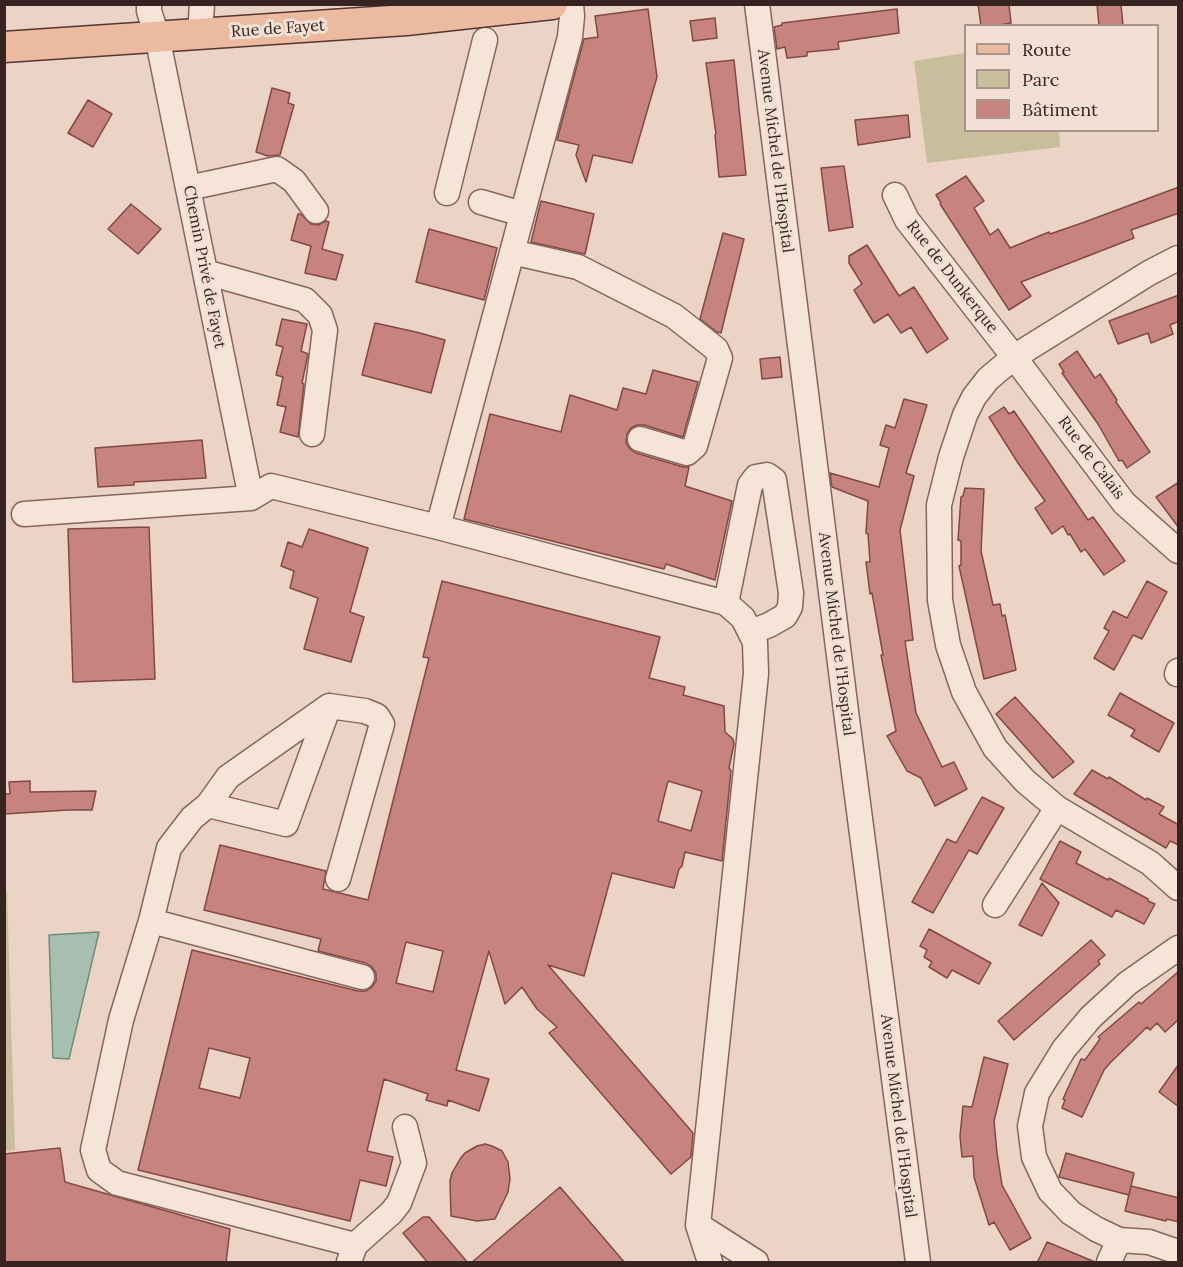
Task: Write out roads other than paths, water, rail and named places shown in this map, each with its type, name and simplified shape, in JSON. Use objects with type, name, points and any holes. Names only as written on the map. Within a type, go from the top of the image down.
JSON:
[{"type":"main road","name":"Rue de Fayet","points":[[4,47],[406,20],[552,4]]},
{"type":"street","name":"Chemin Privé de Fayet","points":[[149,4],[251,498]]},
{"type":"street","points":[[200,34],[202,4]]},
{"type":"street","points":[[438,527],[570,37],[571,4]]},
{"type":"street","name":"Avenue Michel de l'Hospital","points":[[757,4],[918,1263]]},
{"type":"street","points":[[447,194],[485,40]]},
{"type":"street","points":[[188,188],[277,169],[294,181],[316,212]]},
{"type":"street","name":"Rue de Dunkerque","points":[[895,195],[907,220],[1014,357]]},
{"type":"street","points":[[481,202],[522,214]]},
{"type":"street","points":[[512,252],[578,267],[674,316],[716,349],[720,358],[695,446],[687,453],[640,439]]},
{"type":"street","points":[[1179,258],[1149,273],[1014,357],[988,379],[964,415],[939,505],[940,600],[948,645],[964,692],[995,748],[1025,781],[1057,808],[1150,862],[1179,888]]},
{"type":"street","points":[[205,272],[304,300],[320,315],[325,330],[312,434]]},
{"type":"street","name":"Rue de Calais","points":[[1014,357],[1124,503],[1178,550]]},
{"type":"street","points":[[726,603],[750,485],[756,477],[767,476],[774,480],[791,593],[790,607],[785,616],[751,632]]},
{"type":"street","points":[[24,514],[251,498],[271,486],[438,527],[726,603],[743,618],[754,642],[756,674],[698,1225],[710,1263]]},
{"type":"street","points":[[208,805],[285,824],[329,706]]},
{"type":"street","points":[[338,879],[382,724],[377,716],[365,711],[329,706],[228,777],[208,805],[192,818],[169,848],[151,921],[122,1020],[93,1150],[99,1170],[117,1183],[352,1254],[399,1203],[414,1163],[405,1127]]},
{"type":"street","points":[[995,905],[1057,808]]},
{"type":"street","points":[[151,921],[362,977]]},
{"type":"street","points":[[1179,948],[1128,983],[1091,1017],[1064,1049],[1037,1094],[1030,1126],[1034,1157],[1050,1191],[1071,1213],[1095,1229],[1119,1240],[1149,1242],[1179,1252]]},
{"type":"street","points":[[698,1225],[756,1263]]},
{"type":"street","points":[[1109,1263],[1119,1240]]}]
